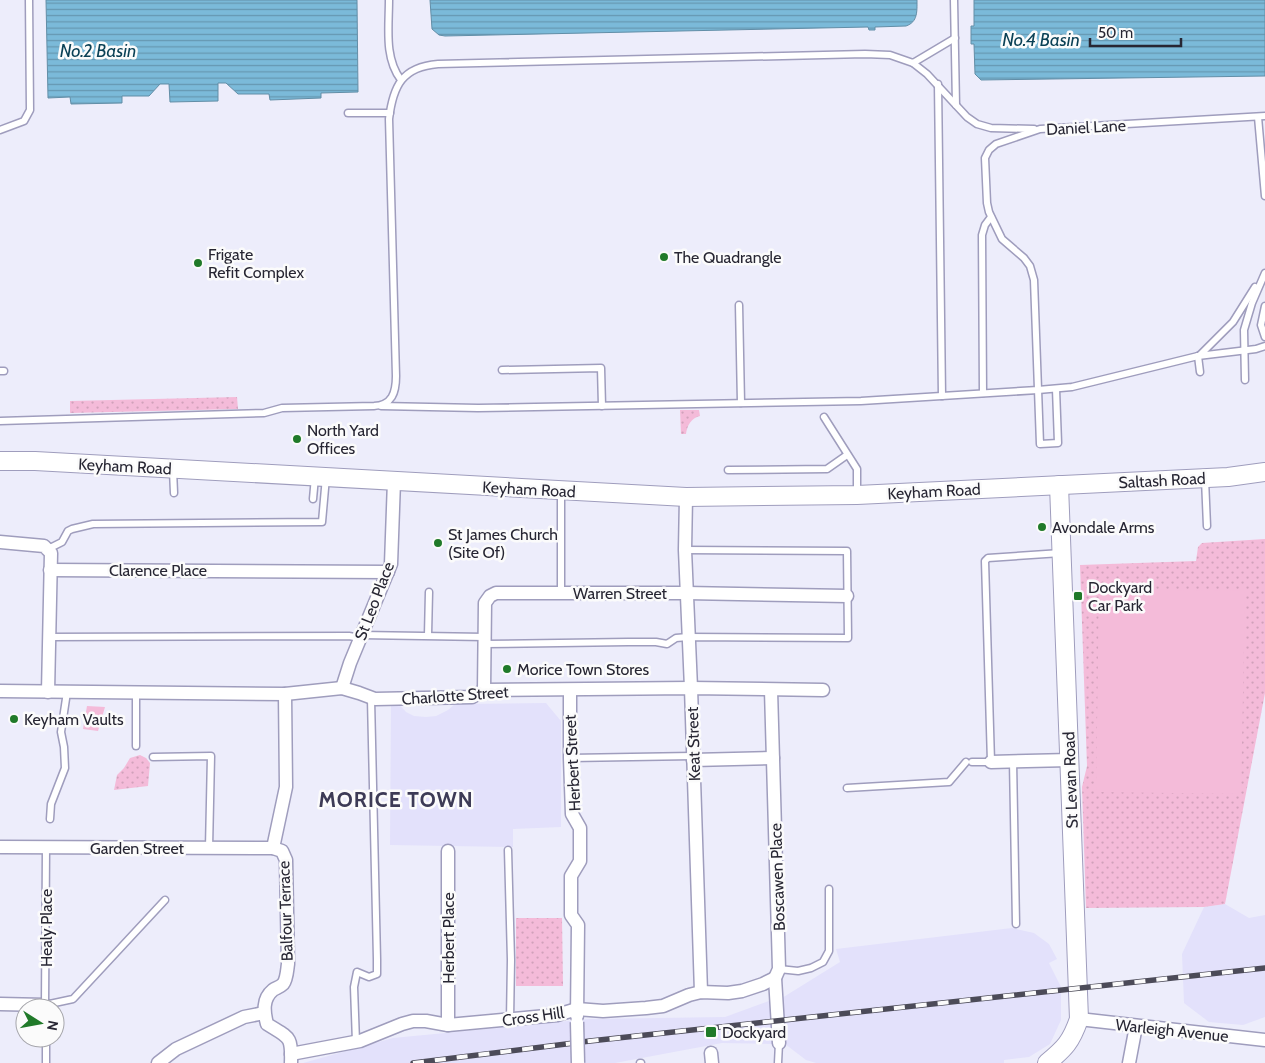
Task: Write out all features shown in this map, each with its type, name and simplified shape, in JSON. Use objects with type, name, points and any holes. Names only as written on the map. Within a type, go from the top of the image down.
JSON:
[{"type":"main road","name":"Keyham Road","points":[[0,461],[320,476],[686,497],[857,494],[1059,485]]},
{"type":"main road","name":"Saltash Road","points":[[1059,485],[1228,478],[1265,472]]},
{"type":"main road","name":"St Levan Road","points":[[1047,1063],[1065,1048],[1074,1033],[1079,1018],[1059,485]]},
{"type":"street","name":"St Leo Place","points":[[342,688],[360,636],[391,564],[394,481]]},
{"type":"street","name":"Keat Street","points":[[686,497],[685,550],[701,992]]},
{"type":"street","points":[[0,542],[46,548],[51,553],[48,692]]},
{"type":"street","name":"Clarence Place","points":[[50,570],[388,572]]},
{"type":"street","name":"Warren Street","points":[[484,690],[485,603],[490,596],[496,593],[687,593],[847,596]]},
{"type":"street","name":"Charlotte Street","points":[[0,691],[285,694],[342,688],[371,699],[472,697],[484,690],[691,688],[823,690]]},
{"type":"street","name":"Herbert Street","points":[[570,690],[572,814],[580,828],[580,861],[571,876],[571,915],[578,925],[578,1063]]},
{"type":"street","name":"Boscawen Place","points":[[771,690],[778,1043]]},
{"type":"street","name":"Balfour Terrace","points":[[264,1013],[266,997],[282,984],[286,977],[288,964],[286,860],[282,852],[273,848],[286,787],[285,694]]},
{"type":"street","points":[[693,758],[773,758]]},
{"type":"street","points":[[991,762],[1070,760]]},
{"type":"street","name":"Garden Street","points":[[0,846],[273,848]]},
{"type":"street","name":"Herbert Place","points":[[448,851],[448,1025]]},
{"type":"street","name":"Cross Hill","points":[[291,1058],[356,1042],[413,1021],[448,1025],[557,1015],[577,1016],[603,1011],[663,1006],[701,992],[728,993],[742,991],[764,984],[777,973]]},
{"type":"street","points":[[0,1004],[15,1005]]},
{"type":"street","points":[[158,1063],[176,1050],[244,1017],[264,1013],[267,1024],[286,1035],[291,1042],[291,1058]]},
{"type":"street","name":"Warleigh Avenue","points":[[1079,1018],[1265,1040]]},
{"type":"street","points":[[1129,1063],[1136,1026]]},
{"type":"lane","points":[[0,130],[24,121],[30,110],[29,0]]},
{"type":"lane","points":[[389,0],[390,57],[392,65],[401,80]]},
{"type":"lane","points":[[954,0],[956,105]]},
{"type":"lane","points":[[913,63],[955,38]]},
{"type":"lane","points":[[374,406],[384,405],[393,397],[396,384],[390,113],[393,99],[401,80],[407,73],[418,67],[438,64],[890,55],[913,63],[938,84],[970,119],[983,126],[1040,129]]},
{"type":"lane","points":[[938,84],[942,396]]},
{"type":"lane","points":[[348,114],[390,113]]},
{"type":"lane","points":[[1262,117],[1265,196]]},
{"type":"lane","name":"Daniel Lane","points":[[1056,389],[1058,443],[1040,444],[1032,274],[1030,266],[1024,258],[1002,239],[991,217],[987,203],[985,158],[987,154],[996,144],[1040,129],[1262,117]]},
{"type":"lane","points":[[983,393],[982,235],[985,225],[991,217]]},
{"type":"lane","points":[[1245,380],[1243,336],[1245,324],[1265,272]]},
{"type":"lane","points":[[1198,356],[1233,322],[1265,272]]},
{"type":"lane","points":[[739,305],[741,403]]},
{"type":"lane","points":[[1265,306],[1261,325],[1265,337]]},
{"type":"lane","points":[[0,420],[264,414],[282,408],[602,406],[861,400],[942,396],[1056,389],[1198,356],[1264,347]]},
{"type":"lane","points":[[1198,356],[1200,372]]},
{"type":"lane","points":[[502,370],[601,368],[602,406]]},
{"type":"lane","points":[[824,417],[857,470],[857,494]]},
{"type":"lane","points":[[728,470],[827,469],[848,454]]},
{"type":"lane","points":[[173,469],[174,493]]},
{"type":"lane","points":[[312,499],[320,476]]},
{"type":"lane","points":[[46,548],[62,542],[68,531],[72,528],[93,524],[322,522],[320,476]]},
{"type":"lane","points":[[1205,478],[1207,526]]},
{"type":"lane","points":[[561,490],[561,593]]},
{"type":"lane","points":[[49,637],[428,635],[485,640],[647,642],[667,644],[676,638],[688,637],[848,638],[846,552],[685,550]]},
{"type":"lane","points":[[847,788],[949,782],[969,762],[991,762],[985,561],[988,558],[1062,553]]},
{"type":"lane","points":[[428,635],[429,592]]},
{"type":"lane","points":[[50,819],[50,804],[64,768],[62,732],[67,692]]},
{"type":"lane","points":[[136,693],[136,746]]},
{"type":"lane","points":[[356,1042],[354,987],[357,972],[369,977],[377,974],[378,959],[371,699]]},
{"type":"lane","points":[[153,757],[211,756],[209,848]]},
{"type":"lane","points":[[570,758],[693,758]]},
{"type":"lane","points":[[1013,762],[1016,924]]},
{"type":"lane","name":"Healy Place","points":[[45,998],[46,847]]},
{"type":"lane","points":[[508,850],[511,960],[510,1020]]},
{"type":"lane","points":[[777,973],[811,968],[823,962],[829,951],[828,889]]},
{"type":"lane","points":[[65,1001],[73,999],[166,900]]},
{"type":"lane","name":"Boscawen Place","points":[[778,1043],[778,1063]]},
{"type":"lane","points":[[46,1048],[46,1063]]},
{"type":"shaded area","points":[[237,397],[238,409],[70,413],[70,401]]},
{"type":"shaded area","points":[[680,410],[699,410],[700,416],[690,423],[686,434],[681,434]]},
{"type":"shaded area","points":[[1265,539],[1265,693],[1225,904],[1204,907],[1086,908],[1082,787],[1087,766],[1080,565],[1196,561],[1198,547],[1202,543]]},
{"type":"shaded area","points":[[1099,589],[1245,591],[1241,794],[1096,792]]},
{"type":"shaded area","points":[[546,703],[561,721],[561,827],[513,829],[513,847],[390,845],[391,705],[399,704],[406,712],[414,716],[426,717],[436,716],[455,704]]},
{"type":"shaded area","points":[[87,706],[105,707],[98,731],[83,729]]},
{"type":"shaded area","points":[[140,755],[150,763],[148,786],[114,790],[117,775],[130,758]]},
{"type":"shaded area","points":[[1225,904],[1249,918],[1265,915],[1265,1017],[1243,1025],[1209,1022],[1184,1003],[1182,954],[1204,907]]},
{"type":"shaded area","points":[[516,918],[562,918],[563,986],[516,986]]},
{"type":"shaded area","points":[[1012,928],[1034,933],[1049,944],[1057,959],[1049,963],[1061,987],[1061,1020],[1050,1044],[1029,1057],[1004,1060],[1004,1063],[816,1063],[806,1060],[785,1044],[782,998],[840,962],[836,949]]},
{"type":"shaded area","points":[[769,1001],[773,1014],[774,1044],[722,1043],[615,1063],[303,1063],[393,1038],[589,1019],[725,1017]]},
{"type":"water","name":"No.2 Basin","points":[[46,0],[357,0],[358,92],[321,93],[321,98],[270,100],[269,94],[238,94],[226,83],[218,83],[218,101],[170,102],[169,84],[160,84],[149,96],[122,96],[122,103],[71,104],[70,97],[48,98]]},
{"type":"water","points":[[430,0],[917,0],[917,4],[915,19],[910,24],[906,26],[875,27],[875,30],[869,30],[868,27],[445,36],[439,35],[432,29]]},
{"type":"water","name":"No.4 Basin","points":[[974,0],[1265,0],[1265,76],[981,80],[975,74],[974,44],[971,44],[971,26],[974,26]]},
{"type":"railway","points":[[413,1063],[590,1041],[1265,968]]},
{"type":"place","name":"The Quadrangle","points":[[664,257]]},
{"type":"place","name":"Frigate Refit Complex","points":[[198,263]]},
{"type":"place","name":"North Yard Offices","points":[[297,439]]},
{"type":"place","name":"Avondale Arms","points":[[1042,527]]},
{"type":"place","name":"St James Church (Site Of)","points":[[438,543]]},
{"type":"place","name":"Dockyard Car Park","points":[[1078,596]]},
{"type":"place","name":"Morice Town Stores","points":[[507,669]]},
{"type":"place","name":"Keyham Vaults","points":[[14,719]]},
{"type":"place","name":"Dockyard","points":[[711,1032]]},
{"type":"district","name":"MORICE TOWN","points":[[396,800]]}]
